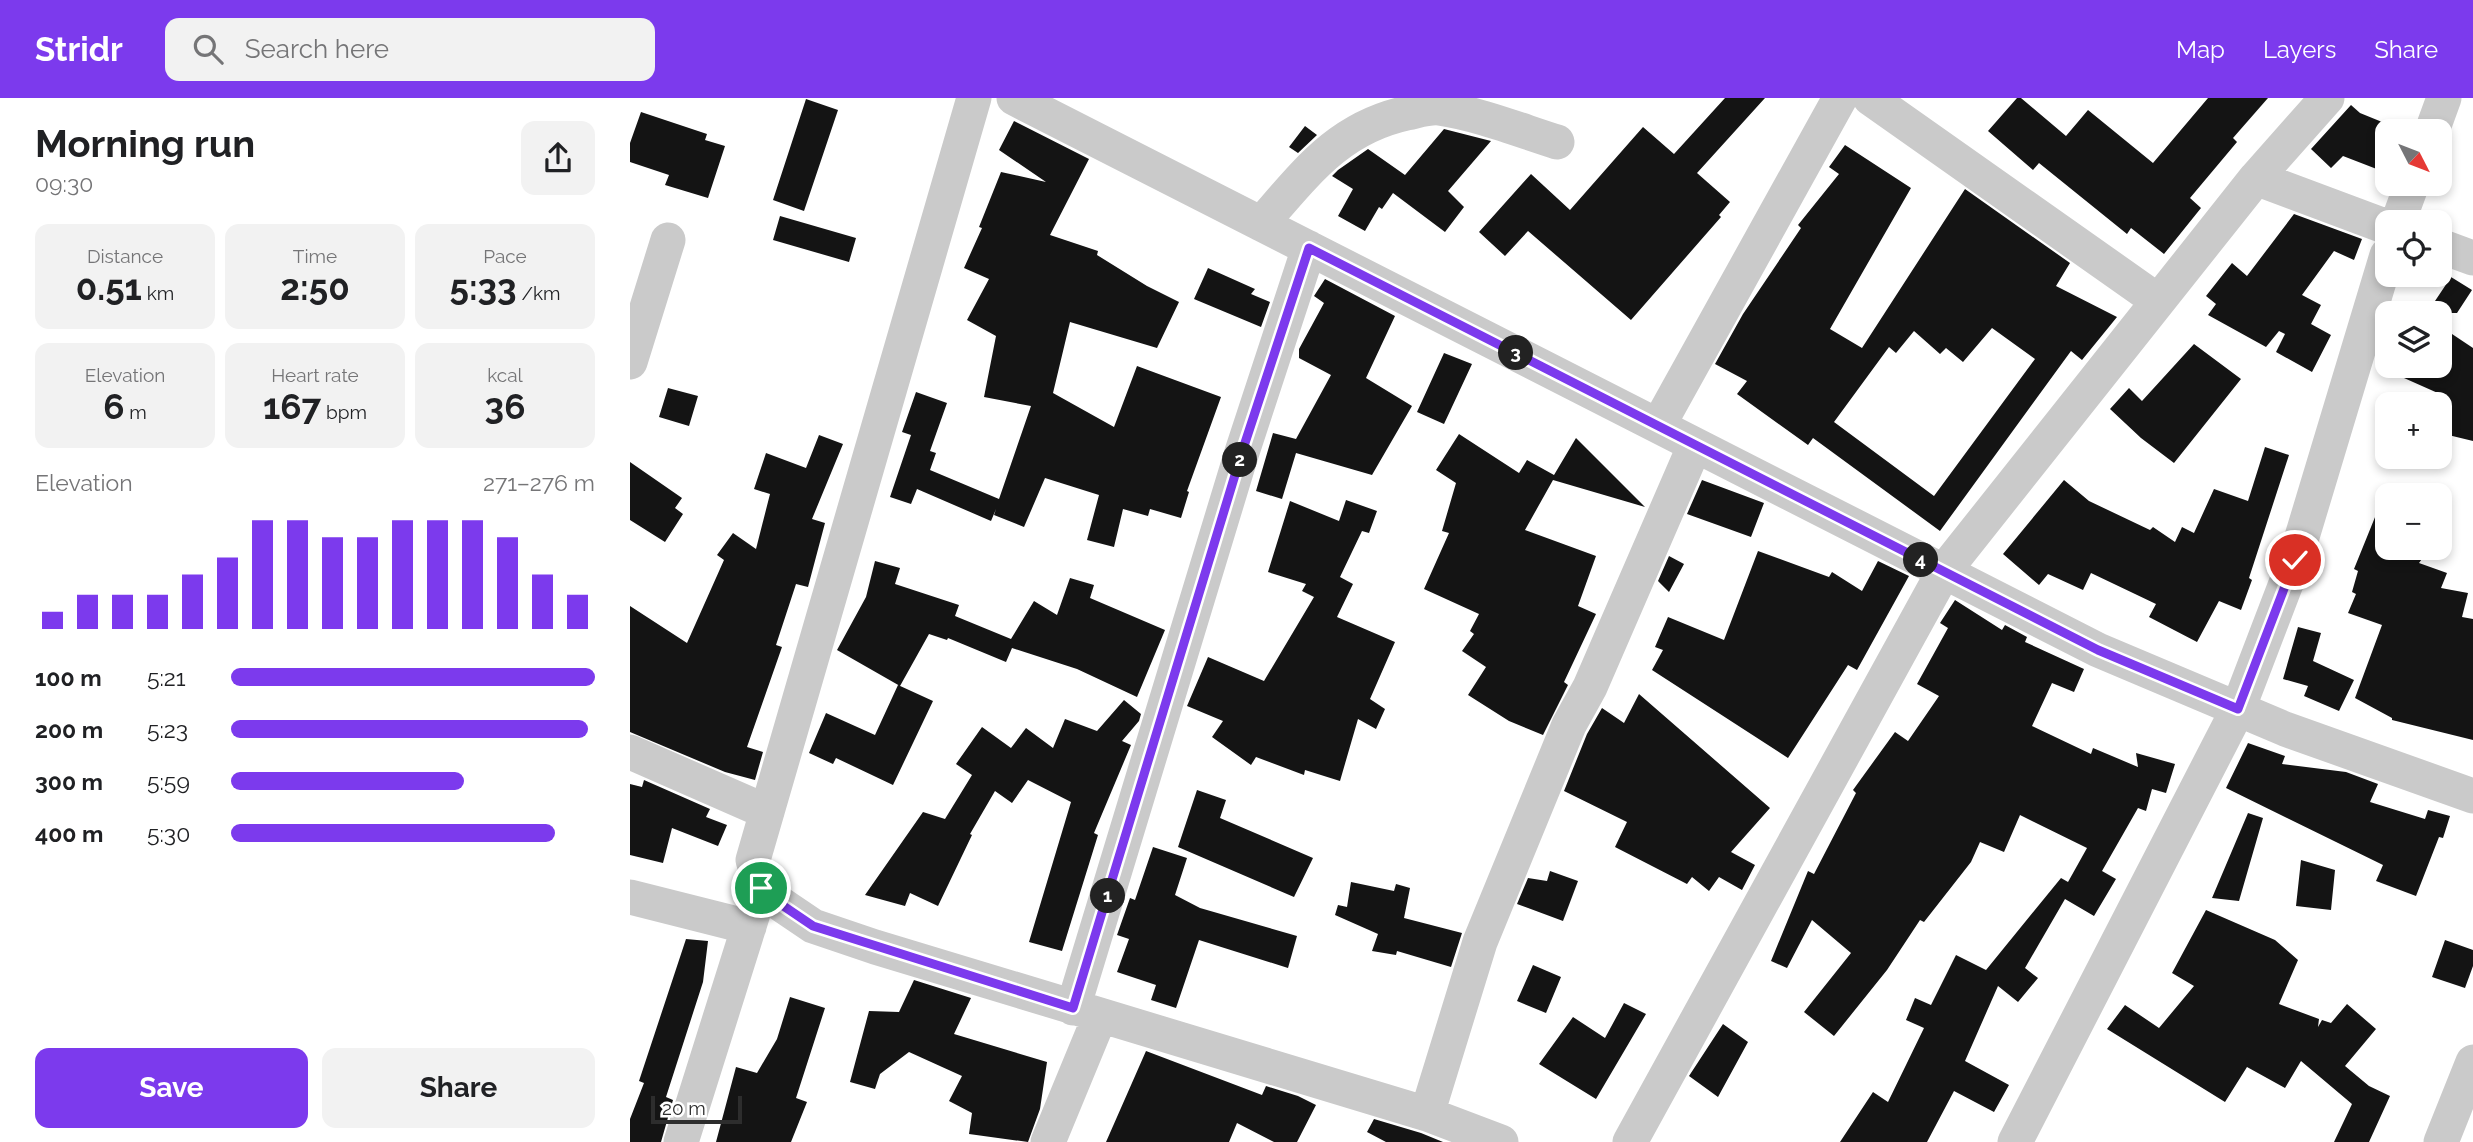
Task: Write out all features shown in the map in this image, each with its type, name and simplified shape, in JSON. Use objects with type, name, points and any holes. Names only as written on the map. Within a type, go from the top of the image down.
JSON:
[{"type":"street","points":[[681,1142],[761,888],[753,860],[974,98]]},
{"type":"street","points":[[1014,98],[2098,650],[2285,729],[2473,796]]},
{"type":"street","points":[[1658,426],[1840,98]]},
{"type":"street","points":[[1870,98],[2158,301]]},
{"type":"street","points":[[1630,1142],[1944,571],[2256,178],[2327,98]]},
{"type":"street","points":[[2436,119],[2444,98]]},
{"type":"street","points":[[1261,224],[1336,143],[1384,118],[1436,107],[1494,121],[1558,142]]},
{"type":"street","points":[[2256,178],[2375,223]]},
{"type":"street","points":[[630,362],[668,240]]},
{"type":"street","points":[[1048,1142],[1087,1012],[1238,465],[1309,248]]},
{"type":"street","points":[[2452,250],[2473,258]]},
{"type":"street","points":[[2015,1142],[2238,709],[2295,560],[2377,287]]},
{"type":"street","points":[[1427,1114],[1480,942],[1569,724],[1590,687],[1695,445]]},
{"type":"street","points":[[630,752],[767,811]]},
{"type":"street","points":[[761,888],[813,926],[1427,1114],[1501,1142]]},
{"type":"street","points":[[630,897],[749,927]]},
{"type":"street","points":[[2441,1142],[2473,1062]]},
{"type":"building","points":[[1725,98],[1765,98],[1697,173],[1730,202],[1719,215],[1721,217],[1631,320],[1528,231],[1505,256],[1479,232],[1531,174],[1570,210],[1643,127],[1674,154]]},
{"type":"building","points":[[2017,98],[2021,98],[2066,136],[2088,110],[2153,163],[2208,98],[2268,98],[2233,138],[2237,142],[2190,198],[2201,208],[2164,254],[2131,228],[2127,234],[2039,163],[2033,170],[1988,131]]},
{"type":"building","points":[[806,99],[838,110],[804,211],[773,200]]},
{"type":"building","points":[[2351,105],[2360,113],[2375,119],[2375,168],[2343,156],[2331,168],[2311,149]]},
{"type":"building","points":[[641,112],[707,134],[705,140],[725,146],[708,198],[665,185],[669,175],[630,162],[630,143]]},
{"type":"building","points":[[1014,121],[1089,159],[1050,235],[1098,251],[1097,255],[1179,302],[1157,348],[1070,322],[1053,393],[1114,427],[1137,366],[1221,397],[1187,491],[1189,492],[1181,518],[1150,509],[1148,516],[1123,509],[1114,547],[1087,540],[1099,495],[1045,478],[1024,527],[994,515],[996,509],[991,521],[917,489],[911,504],[890,497],[911,435],[902,432],[916,392],[947,403],[930,451],[936,453],[930,470],[999,499],[1031,406],[984,397],[996,336],[967,320],[989,279],[964,268],[982,228],[979,227],[1001,172],[1046,182],[999,150]]},
{"type":"building","points":[[1305,126],[1317,135],[1298,153],[1289,147]]},
{"type":"building","points":[[1444,129],[1491,141],[1448,191],[1464,207],[1445,232],[1393,193],[1382,209],[1379,207],[1365,231],[1338,216],[1353,189],[1332,176],[1338,170],[1368,149],[1405,175]]},
{"type":"building","points":[[1845,145],[1911,188],[1830,329],[1862,348],[1965,189],[2070,263],[2056,286],[2117,317],[2082,360],[2071,351],[1940,531],[1813,438],[1808,445],[1737,394],[1747,381],[1715,364],[1743,314],[1801,228],[1798,225],[1839,174],[1829,167]],"holes":[[[1992,328],[2035,359],[1934,496],[1834,422],[1889,347],[1896,353],[1914,331],[1940,354],[1946,348],[1963,362]]]},
{"type":"building","points":[[2294,214],[2362,239],[2354,260],[2334,251],[2302,295],[2321,305],[2311,324],[2331,335],[2312,372],[2276,352],[2285,334],[2279,331],[2266,347],[2208,315],[2216,304],[2206,296],[2232,263],[2247,276]]},
{"type":"building","points":[[780,216],[856,238],[849,262],[773,240]]},
{"type":"building","points":[[1208,268],[1255,289],[1251,294],[1270,302],[1261,327],[1194,299]]},
{"type":"building","points":[[2452,278],[2472,290],[2457,313],[2452,313],[2452,301],[2435,301],[2444,287],[2452,287]]},
{"type":"building","points":[[1325,279],[1395,316],[1366,378],[1412,406],[1372,475],[1296,453],[1282,499],[1256,491],[1273,433],[1296,439],[1331,375],[1299,358],[1299,349],[1324,303],[1314,296]]},
{"type":"building","points":[[2452,334],[2473,348],[2473,441],[2452,436],[2452,392],[2436,392],[2404,378],[2452,378]]},
{"type":"building","points":[[2194,344],[2241,379],[2174,463],[2141,438],[2110,409],[2129,388],[2142,401]]},
{"type":"building","points":[[1444,353],[1472,364],[1444,424],[1417,412]]},
{"type":"building","points":[[668,388],[698,396],[689,426],[659,417]]},
{"type":"building","points":[[1459,434],[1519,473],[1527,460],[1554,475],[1576,438],[1645,507],[1553,480],[1525,530],[1596,556],[1578,606],[1596,614],[1564,682],[1568,685],[1543,735],[1509,721],[1468,695],[1486,667],[1462,651],[1474,634],[1470,631],[1479,614],[1424,589],[1449,533],[1442,531],[1456,483],[1436,470]]},
{"type":"building","points":[[819,435],[843,444],[812,519],[825,523],[808,587],[796,584],[776,645],[782,647],[747,747],[763,752],[755,780],[725,772],[630,732],[630,606],[687,643],[724,560],[717,555],[733,533],[756,549],[770,494],[754,489],[766,453],[806,468]]},
{"type":"building","points":[[2265,447],[2289,455],[2249,578],[2252,580],[2241,610],[2219,601],[2197,642],[2149,617],[2156,604],[2091,573],[2083,590],[2048,574],[2039,585],[2003,554],[2064,480],[2089,501],[2150,530],[2153,527],[2175,542],[2182,527],[2194,533],[2214,489],[2248,501]]},
{"type":"building","points":[[630,462],[682,498],[675,508],[683,514],[665,542],[630,520]]},
{"type":"building","points":[[1702,480],[1764,503],[1751,537],[1687,514]]},
{"type":"building","points":[[1346,500],[1377,511],[1369,533],[1362,531],[1340,577],[1353,584],[1337,617],[1395,642],[1370,699],[1385,709],[1376,729],[1358,719],[1340,781],[1305,770],[1304,775],[1256,757],[1251,765],[1212,737],[1223,721],[1187,706],[1208,657],[1264,681],[1314,597],[1302,591],[1306,584],[1268,572],[1290,501],[1339,521]]},
{"type":"building","points":[[2375,517],[2375,560],[2421,560],[2419,563],[2447,573],[2441,588],[2468,593],[2462,617],[2473,619],[2473,740],[2392,720],[2355,698],[2382,625],[2348,613],[2356,594],[2352,592],[2358,571],[2354,569]]},
{"type":"building","points":[[1758,551],[1829,577],[1832,572],[1862,591],[1878,561],[1909,576],[1857,670],[1848,665],[1788,758],[1652,670],[1663,650],[1655,647],[1668,617],[1724,640]]},
{"type":"building","points":[[1669,556],[1684,564],[1669,592],[1658,581]]},
{"type":"building","points":[[875,561],[900,568],[895,584],[959,605],[955,616],[1011,639],[1034,601],[1057,615],[1070,578],[1094,585],[1090,598],[1165,630],[1137,697],[1077,669],[1012,648],[1006,662],[948,638],[947,640],[929,634],[900,686],[837,650],[866,597]]},
{"type":"building","points":[[1955,600],[2002,630],[2005,625],[2027,637],[2025,642],[2084,669],[2074,692],[2052,683],[2032,726],[2091,754],[2093,748],[2138,767],[2136,753],[2175,764],[2166,793],[2152,789],[2146,811],[2138,808],[2102,871],[2116,879],[2094,916],[2065,899],[2025,968],[2038,978],[2018,1002],[1998,986],[1965,1061],[2009,1085],[1994,1112],[1954,1091],[1927,1142],[1840,1142],[1873,1092],[1888,1102],[1924,1028],[1906,1020],[1915,998],[1931,1005],[1956,955],[1986,970],[2061,878],[2068,882],[2087,848],[2020,815],[2004,852],[1980,842],[1971,862],[1924,922],[1920,920],[1887,970],[1834,1036],[1804,1012],[1851,953],[1812,920],[1787,968],[1771,961],[1808,871],[1814,874],[1856,793],[1853,790],[1895,732],[1908,741],[1939,696],[1917,684],[1948,628],[1940,623]]},
{"type":"building","points":[[2298,627],[2321,633],[2313,661],[2354,680],[2339,711],[2304,696],[2308,686],[2283,679]]},
{"type":"building","points":[[898,685],[933,701],[893,785],[836,758],[833,764],[809,753],[826,713],[875,735]]},
{"type":"building","points":[[1639,694],[1770,808],[1731,852],[1755,865],[1742,890],[1719,877],[1709,891],[1692,877],[1687,884],[1615,847],[1627,822],[1564,791],[1587,734],[1602,708],[1624,723]]},
{"type":"building","points":[[1124,700],[1141,714],[1139,721],[1122,741],[1131,745],[1094,833],[1098,835],[1062,951],[1029,942],[1071,802],[1028,780],[1012,803],[995,791],[970,834],[972,835],[938,906],[910,893],[905,906],[865,895],[923,812],[945,819],[972,775],[956,764],[982,727],[1011,748],[1026,728],[1053,748],[1065,719],[1097,731]]},
{"type":"building","points":[[2248,743],[2285,756],[2282,764],[2346,772],[2378,784],[2370,802],[2425,819],[2428,810],[2450,816],[2443,838],[2439,837],[2416,896],[2376,881],[2383,865],[2226,788]]},
{"type":"building","points":[[644,780],[710,809],[706,817],[727,825],[718,846],[672,828],[663,863],[630,855],[630,784],[642,787]]},
{"type":"building","points":[[1197,790],[1226,800],[1220,818],[1313,858],[1294,897],[1178,847]]},
{"type":"building","points":[[2248,813],[2263,818],[2239,901],[2212,898]]},
{"type":"building","points":[[1153,847],[1187,858],[1175,895],[1200,908],[1297,936],[1288,968],[1199,940],[1176,1008],[1151,1000],[1156,985],[1117,972],[1129,939],[1117,935],[1130,898],[1135,900]]},
{"type":"building","points":[[2301,860],[2335,870],[2331,910],[2296,906]]},
{"type":"building","points":[[1550,871],[1578,881],[1563,921],[1517,904],[1528,878],[1547,881]]},
{"type":"building","points":[[1351,882],[1394,891],[1396,884],[1410,888],[1404,918],[1462,933],[1451,967],[1397,951],[1396,955],[1372,951],[1378,934],[1335,915],[1338,905],[1347,907]]},
{"type":"building","points":[[2206,910],[2275,940],[2298,960],[2279,1004],[2319,1019],[2318,1027],[2322,1020],[2331,1023],[2347,1004],[2376,1029],[2345,1066],[2369,1086],[2390,1096],[2369,1142],[2334,1142],[2352,1104],[2301,1061],[2285,1088],[2247,1067],[2225,1102],[2107,1029],[2125,1005],[2159,1028],[2194,986],[2172,973]]},
{"type":"building","points":[[686,939],[708,941],[703,982],[666,1097],[673,1100],[661,1142],[630,1142],[630,1119],[644,1083],[639,1081]]},
{"type":"building","points":[[2445,940],[2473,950],[2473,966],[2465,988],[2432,977]]},
{"type":"building","points":[[1533,965],[1561,977],[1546,1013],[1517,1001]]},
{"type":"building","points":[[914,980],[971,998],[954,1034],[1047,1062],[1040,1109],[1028,1142],[969,1134],[972,1113],[949,1101],[962,1076],[909,1052],[880,1074],[875,1089],[850,1082],[869,1011],[899,1012]]},
{"type":"building","points":[[790,997],[825,1008],[796,1098],[807,1102],[791,1142],[716,1142],[736,1067],[757,1073],[777,1039]]},
{"type":"building","points":[[1624,1003],[1646,1014],[1596,1099],[1539,1064],[1573,1017],[1605,1038]]},
{"type":"building","points":[[1723,1024],[1748,1042],[1718,1097],[1689,1076]]},
{"type":"building","points":[[1146,1051],[1262,1095],[1266,1086],[1316,1105],[1297,1142],[1274,1142],[1237,1123],[1229,1142],[1106,1142]]},
{"type":"building","points":[[1374,1119],[1443,1142],[1386,1142],[1367,1132]]},
{"type":"route","points":[[761,888],[813,926],[1073,1008],[1242,452],[1309,248],[2098,650],[2238,709],[2295,560]]}]
